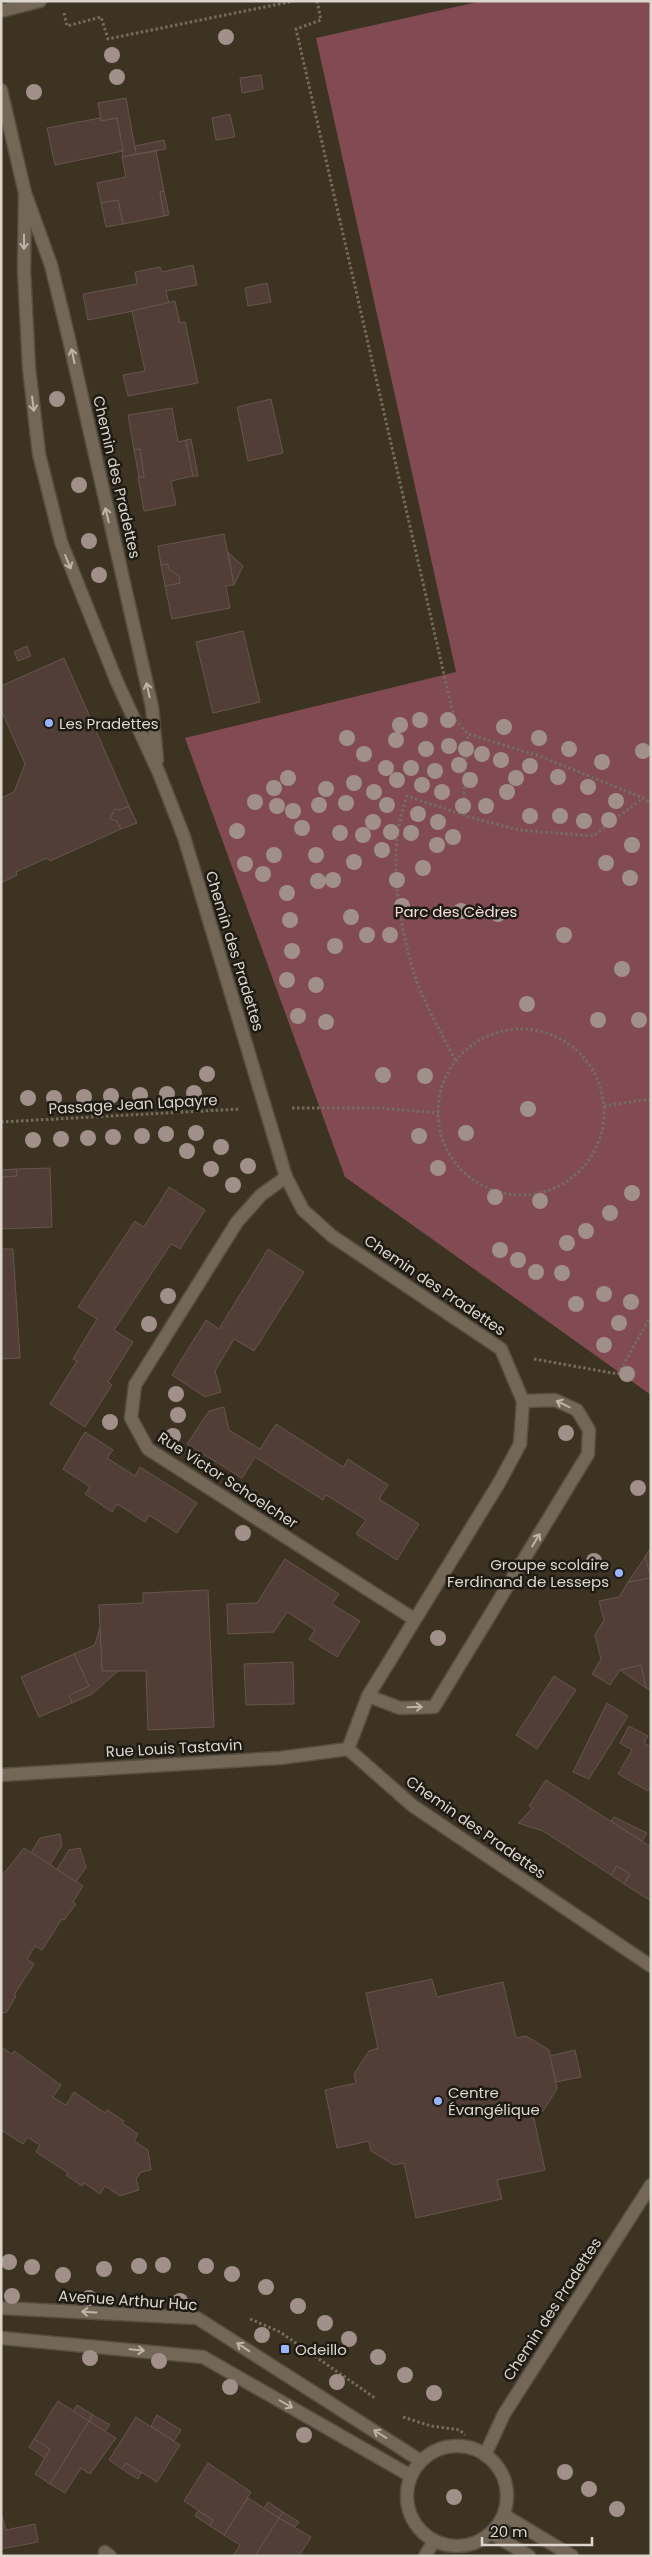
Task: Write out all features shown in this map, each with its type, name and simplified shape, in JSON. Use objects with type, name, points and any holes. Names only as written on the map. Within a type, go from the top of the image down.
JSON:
[{"type":"street","points":[[1,11],[40,1]]},
{"type":"street","name":"Chemin des Pradettes","points":[[1,90],[24,193],[51,266],[68,335],[150,698],[159,773]]},
{"type":"street","name":"Chemin des Pradettes","points":[[24,193],[24,271],[28,349],[39,454],[61,542],[117,682],[159,773],[184,838],[286,1177],[303,1210],[332,1236],[501,1349],[523,1401],[520,1444],[516,1452],[499,1483],[368,1696],[348,1749],[413,1806],[651,1966]]},
{"type":"street","name":"Rue Victor Schoelcher","points":[[286,1177],[261,1195],[237,1222],[135,1385],[131,1418],[148,1449],[414,1619]]},
{"type":"street","points":[[368,1696],[400,1708],[434,1707],[588,1454],[589,1430],[577,1410],[555,1400],[523,1401]]},
{"type":"street","name":"Rue Louis Tastavin","points":[[1,1775],[280,1758],[348,1749]]},
{"type":"street","name":"Chemin des Pradettes","points":[[485,2455],[504,2414],[651,2185]]},
{"type":"street","name":"Avenue Arthur Huc","points":[[1,2308],[197,2318],[421,2460]]},
{"type":"street","points":[[1,2338],[203,2356],[411,2476]]},
{"type":"street","points":[[459,2446],[473,2448],[485,2455],[495,2464],[505,2481],[507,2502],[504,2515],[491,2533],[474,2543],[454,2546],[434,2541],[416,2524],[410,2512],[407,2488],[411,2476],[421,2460],[439,2450],[459,2446]]},
{"type":"street","points":[[504,2515],[572,2556]]},
{"type":"street","points":[[491,2533],[529,2556]]},
{"type":"street","points":[[424,2556],[434,2541]]},
{"type":"path","points":[[63,9],[66,26],[101,17],[108,39],[294,1]]},
{"type":"path","points":[[316,1],[321,20],[296,29],[454,718],[468,734],[542,757],[651,803]]},
{"type":"path","points":[[463,814],[468,734]]},
{"type":"path","points":[[455,1060],[413,971],[395,883],[400,815],[407,796],[519,830],[594,836],[643,798]]},
{"type":"path","points":[[521,1028],[544,1031],[574,1047],[592,1068],[602,1093],[604,1106],[600,1139],[586,1164],[564,1182],[548,1190],[530,1194],[507,1194],[479,1183],[466,1174],[448,1152],[438,1123],[438,1104],[455,1060],[480,1038],[521,1028]]},
{"type":"path","points":[[604,1106],[651,1099]]},
{"type":"path","name":"Passage Jean Lapayre","points":[[1,1122],[265,1108],[379,1108],[439,1113]]},
{"type":"path","points":[[501,1349],[535,1359],[618,1374],[651,1316]]},
{"type":"green space","name":"Parc des Cèdres","points":[[482,1],[651,1],[651,1395],[345,1177],[185,738],[456,672],[316,38]]},
{"type":"building","points":[[261,75],[263,89],[242,93],[240,78]]},
{"type":"building","points":[[126,98],[136,154],[122,157],[123,151],[117,118],[101,121],[98,103]]},
{"type":"building","points":[[230,114],[235,137],[216,140],[212,118]]},
{"type":"building","points":[[100,118],[101,121],[117,118],[123,151],[55,165],[47,128]]},
{"type":"building","points":[[164,140],[166,149],[136,154],[135,146]]},
{"type":"building","points":[[156,151],[164,191],[160,192],[164,216],[123,224],[118,200],[101,203],[97,183],[126,177],[122,157]]},
{"type":"building","points":[[164,191],[169,215],[164,216],[160,192]]},
{"type":"building","points":[[118,200],[123,224],[106,227],[101,203]]},
{"type":"building","points":[[193,265],[197,285],[166,291],[169,304],[88,320],[83,294],[137,284],[135,272],[160,267],[162,272]]},
{"type":"building","points":[[267,283],[271,302],[248,306],[245,288]]},
{"type":"building","points":[[175,301],[180,323],[185,322],[198,383],[128,396],[123,375],[145,371],[132,311]]},
{"type":"building","points":[[271,399],[283,453],[248,461],[237,407]]},
{"type":"building","points":[[172,408],[178,442],[186,440],[193,476],[171,481],[176,505],[144,511],[138,477],[144,477],[140,449],[134,450],[128,415]]},
{"type":"building","points":[[191,439],[198,476],[193,476],[186,440]]},
{"type":"building","points":[[140,449],[144,477],[139,477],[134,450]]},
{"type":"building","points":[[224,534],[234,585],[226,586],[230,608],[172,619],[165,586],[180,583],[179,576],[168,569],[168,564],[161,565],[158,546]]},
{"type":"building","points":[[228,552],[243,566],[234,585]]},
{"type":"building","points":[[168,564],[168,569],[179,576],[180,583],[165,586],[161,565]]},
{"type":"building","points":[[243,631],[260,702],[213,713],[196,642]]},
{"type":"building","points":[[27,646],[31,656],[18,661],[14,652]]},
{"type":"building","points":[[64,658],[129,806],[120,810],[115,809],[110,819],[117,821],[121,829],[50,861],[47,858],[16,872],[17,875],[1,883],[1,798],[14,792],[25,764],[1,710],[1,686]]},
{"type":"building","points":[[129,806],[137,823],[121,829],[117,821],[110,819],[115,809],[120,810]]},
{"type":"building","points":[[50,1168],[52,1227],[1,1229],[1,1177],[17,1176],[16,1169]]},
{"type":"building","points":[[16,1169],[17,1176],[1,1177],[1,1170]]},
{"type":"building","points":[[169,1187],[205,1210],[180,1249],[171,1244],[114,1330],[133,1342],[108,1382],[112,1385],[85,1427],[50,1404],[77,1361],[73,1359],[97,1319],[78,1307],[135,1221],[144,1227]]},
{"type":"building","points":[[1,1249],[13,1249],[20,1358],[1,1359]]},
{"type":"building","points":[[268,1249],[304,1272],[254,1351],[234,1339],[215,1371],[221,1392],[205,1397],[172,1375],[206,1320],[219,1329]]},
{"type":"building","points":[[224,1407],[229,1430],[260,1449],[276,1424],[343,1467],[348,1459],[388,1485],[379,1499],[419,1524],[397,1560],[356,1534],[366,1520],[326,1495],[323,1500],[255,1457],[242,1478],[187,1444],[209,1411]]},
{"type":"building","points":[[85,1432],[113,1450],[107,1458],[135,1476],[140,1467],[197,1503],[177,1533],[149,1515],[145,1522],[117,1504],[112,1512],[85,1494],[90,1487],[63,1469]]},
{"type":"building","points":[[651,1547],[651,1577],[645,1557]]},
{"type":"building","points":[[645,1557],[651,1578],[628,1582]]},
{"type":"building","points":[[285,1559],[339,1594],[332,1604],[360,1621],[337,1657],[309,1639],[315,1630],[287,1612],[274,1632],[228,1634],[227,1604],[257,1603]]},
{"type":"building","points":[[651,1578],[651,1691],[646,1688],[641,1665],[620,1670],[610,1685],[592,1674],[601,1659],[595,1635],[604,1620],[599,1601],[619,1597],[628,1582]]},
{"type":"building","points":[[208,1590],[214,1727],[148,1730],[146,1671],[102,1671],[99,1605],[143,1603],[143,1593]]},
{"type":"building","points":[[100,1627],[102,1671],[118,1671],[92,1694],[72,1703],[69,1695],[89,1686],[74,1654],[95,1645]]},
{"type":"building","points":[[74,1654],[89,1686],[69,1695],[72,1703],[39,1717],[21,1677]]},
{"type":"building","points":[[293,1662],[294,1704],[246,1705],[244,1664]]},
{"type":"building","points":[[641,1665],[646,1688],[620,1670]]},
{"type":"building","points":[[554,1676],[576,1690],[537,1749],[516,1735]]},
{"type":"building","points":[[607,1703],[628,1716],[589,1779],[573,1772]]},
{"type":"building","points":[[629,1726],[648,1736],[644,1743],[651,1747],[651,1785],[648,1791],[618,1774],[632,1750],[620,1743]]},
{"type":"building","points":[[546,1780],[651,1847],[651,1901],[624,1884],[630,1874],[617,1866],[611,1875],[543,1831],[518,1823],[533,1808],[529,1806]]},
{"type":"building","points":[[614,1817],[647,1833],[642,1841],[611,1821]]},
{"type":"building","points":[[60,1834],[62,1845],[50,1865],[31,1853],[40,1838]]},
{"type":"building","points":[[24,1848],[83,1886],[73,1902],[76,1904],[64,1920],[62,1919],[42,1950],[35,1946],[27,1959],[34,1964],[14,1995],[16,1996],[6,2013],[4,2012],[1,2015],[1,1877]]},
{"type":"building","points":[[80,1848],[86,1867],[76,1882],[57,1869],[69,1850]]},
{"type":"building","points":[[617,1866],[630,1874],[624,1884],[611,1875]]},
{"type":"building","name":"Centre Évangélique","points":[[432,1979],[437,1997],[503,1982],[516,2038],[526,2036],[549,2050],[557,2089],[543,2111],[533,2114],[545,2170],[497,2180],[502,2199],[416,2218],[404,2163],[394,2165],[371,2151],[369,2141],[337,2148],[325,2090],[356,2083],[354,2074],[369,2051],[378,2048],[366,1993]]},
{"type":"building","points":[[1,2047],[12,2054],[14,2051],[61,2085],[53,2097],[66,2105],[74,2092],[105,2113],[107,2110],[124,2121],[122,2123],[138,2134],[134,2141],[148,2150],[151,2170],[141,2172],[136,2179],[139,2190],[120,2196],[105,2186],[100,2194],[84,2183],[82,2186],[66,2175],[68,2173],[36,2152],[40,2145],[27,2137],[23,2144],[1,2130]]},
{"type":"building","points":[[575,2050],[581,2077],[556,2082],[550,2056]]},
{"type":"building","points":[[58,2401],[89,2421],[50,2484],[35,2474],[50,2449],[34,2439]]},
{"type":"building","points":[[77,2405],[93,2415],[89,2421],[73,2411]]},
{"type":"building","points":[[93,2415],[110,2425],[105,2431],[89,2421]]},
{"type":"building","points":[[157,2415],[181,2430],[174,2441],[151,2426]]},
{"type":"building","points":[[136,2417],[180,2445],[157,2482],[126,2463],[122,2469],[109,2460]]},
{"type":"building","points":[[89,2421],[116,2438],[90,2474],[81,2468],[65,2493],[50,2484]]},
{"type":"building","points":[[34,2439],[50,2449],[45,2458],[29,2447]]},
{"type":"building","points":[[126,2463],[141,2473],[138,2479],[122,2469]]},
{"type":"building","points":[[208,2463],[251,2492],[224,2535],[210,2526],[213,2520],[184,2501]]},
{"type":"building","points":[[248,2498],[279,2518],[255,2556],[233,2556],[240,2545],[224,2535]]},
{"type":"building","points":[[268,2502],[283,2512],[279,2518],[264,2508]]},
{"type":"building","points":[[198,2511],[213,2520],[210,2526],[195,2516]]},
{"type":"building","points":[[1,2512],[6,2530],[35,2524],[38,2542],[1,2549]]},
{"type":"building","points":[[283,2512],[299,2522],[295,2527],[279,2518]]},
{"type":"building","points":[[279,2518],[311,2537],[299,2556],[255,2556]]},
{"type":"place","name":"Les Pradettes","points":[[49,723]]},
{"type":"place","name":"Groupe scolaire Ferdinand de Lesseps","points":[[619,1573]]},
{"type":"place","name":"Centre Évangélique","points":[[438,2101]]},
{"type":"place","name":"Odeillo","points":[[285,2349]]}]
